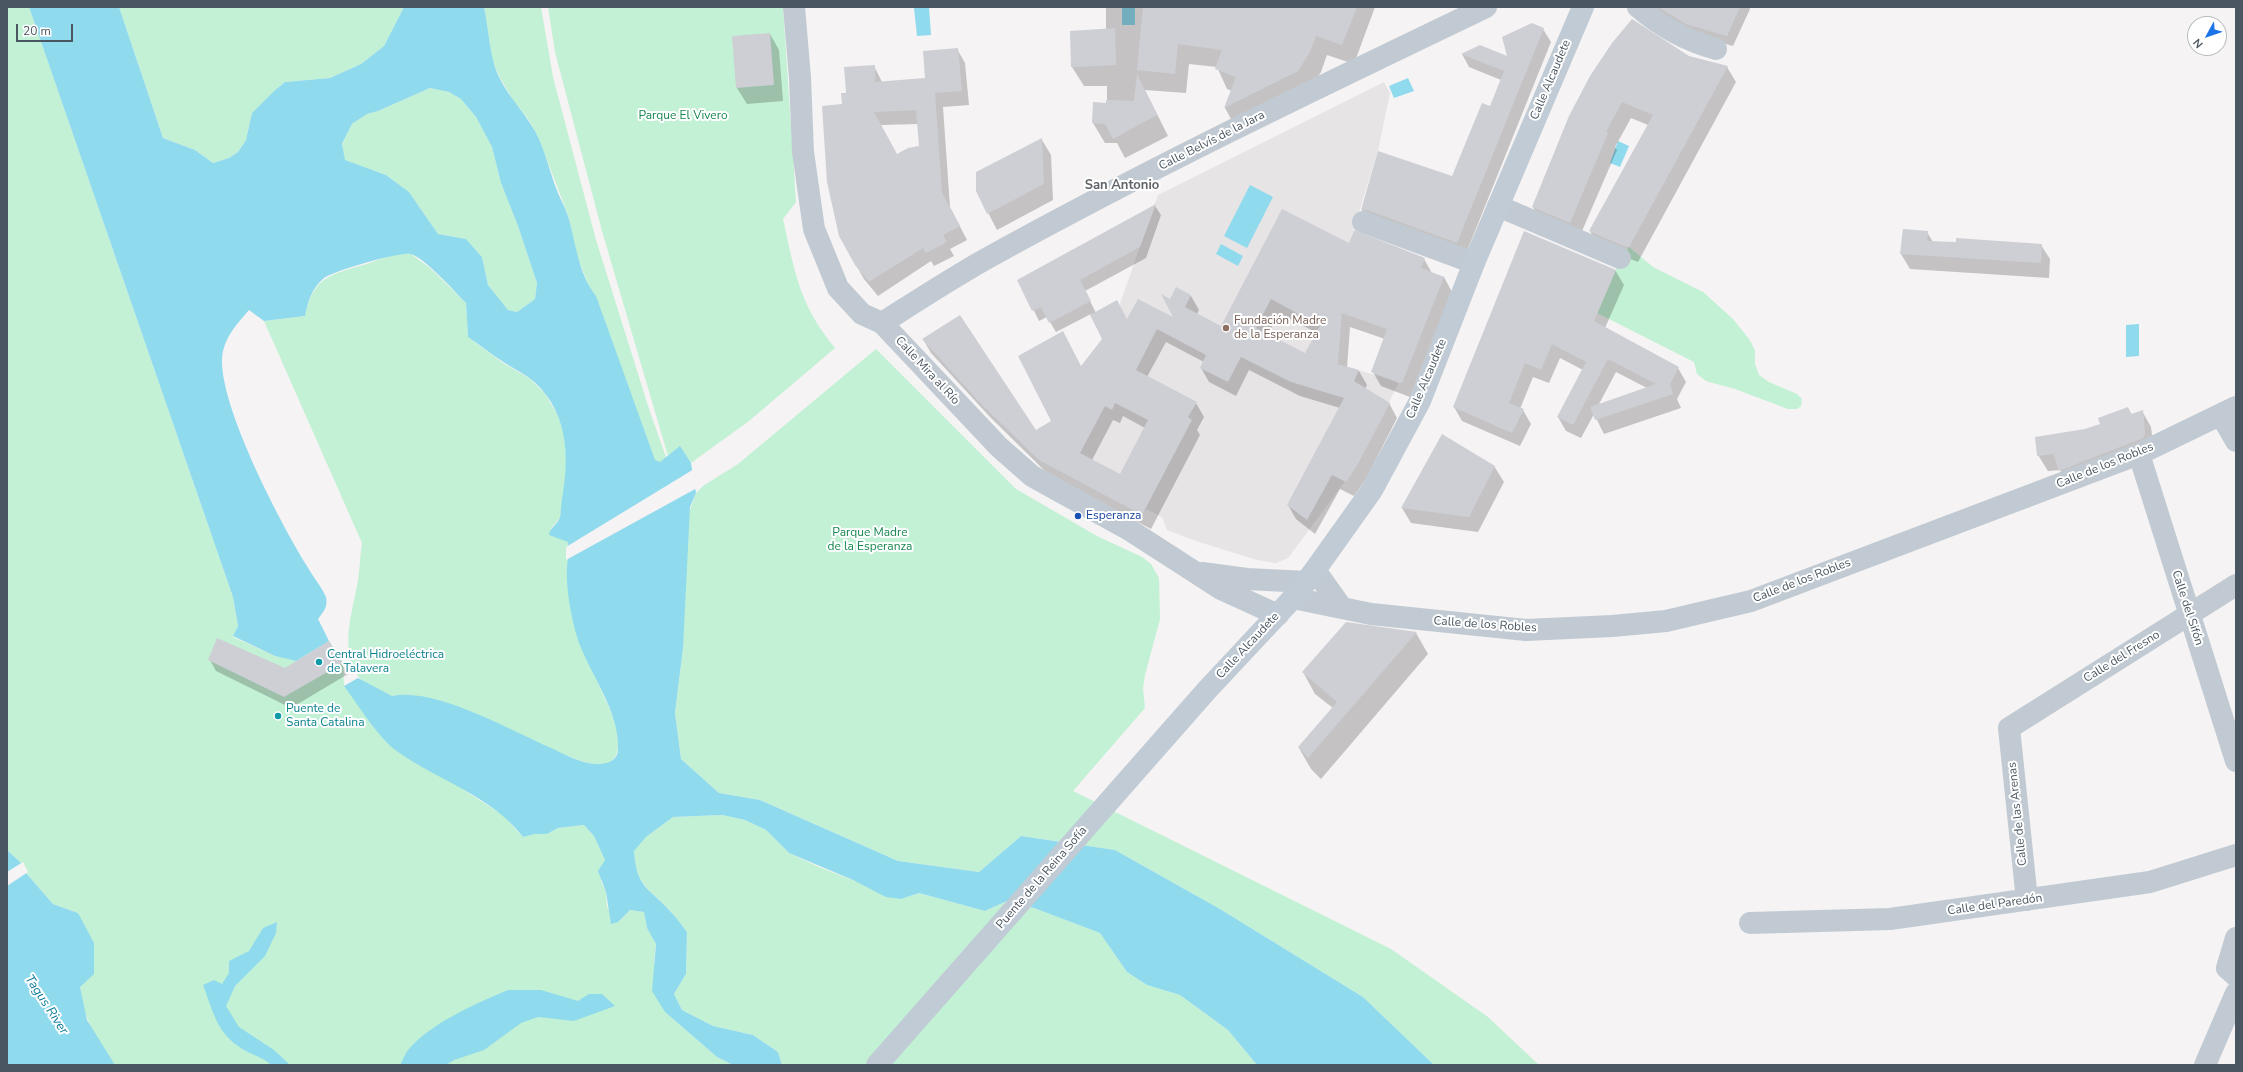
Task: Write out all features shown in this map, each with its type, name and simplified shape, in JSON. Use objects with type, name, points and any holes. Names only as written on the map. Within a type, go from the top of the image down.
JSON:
[{"type":"main road","name":"Calle Alcaudete","points":[[1207,690],[1278,615],[1305,583],[1372,490],[1420,401],[1474,263],[1574,17]]},
{"type":"main road","name":"Puente de la Reina Sofía","points":[[878,1065],[1207,690]]},
{"type":"street","name":"Calle Mira al Río","points":[[794,7],[800,78],[803,152],[814,229],[838,288],[862,314],[882,324],[999,447],[1032,476],[1128,529],[1221,589],[1278,615]]},
{"type":"street","name":"Calle Mira al Río","points":[[800,78],[806,28],[804,7]]},
{"type":"street","name":"Calle Belvís de la Jara","points":[[882,324],[982,261],[1122,186],[1279,106],[1486,7]]},
{"type":"street","name":"Calle Alcaudete","points":[[1574,17],[1594,7]]},
{"type":"street","points":[[1638,7],[1666,28],[1694,43],[1716,49]]},
{"type":"street","points":[[1498,206],[1620,258]]},
{"type":"street","points":[[1363,222],[1474,263]]},
{"type":"street","points":[[2228,411],[2236,441]]},
{"type":"street","name":"Calle de los Robles","points":[[1195,572],[1247,579],[1305,583],[1342,608],[1447,623],[1526,630],[1612,626],[1666,621],[1751,601],[2139,454],[2228,411]]},
{"type":"street","name":"Calle del Sifón","points":[[2139,454],[2236,761]]},
{"type":"street","points":[[1305,583],[1342,608]]},
{"type":"street","name":"Calle del Fresno","points":[[2009,728],[2236,585]]},
{"type":"street","name":"Calle de las Arenas","points":[[2009,728],[2027,900]]},
{"type":"street","name":"Calle del Paredón","points":[[1750,923],[1890,919],[2027,900],[2150,882],[2236,855]]},
{"type":"street","points":[[2236,938],[2227,968],[2236,976]]},
{"type":"street","points":[[2205,1065],[2236,993]]},
{"type":"shaded area","name":"Fundación Madre de la Esperanza","points":[[1384,82],[1390,93],[1378,151],[1346,254],[1338,364],[1399,382],[1358,464],[1288,558],[1276,563],[1257,560],[1199,542],[1167,530],[1162,517],[1146,509],[1142,515],[1116,501],[1045,452],[1114,321],[1158,195]]},
{"type":"green space","points":[[7,7],[29,7],[233,597],[238,626],[233,637],[275,656],[296,661],[329,641],[343,663],[344,686],[464,790],[503,815],[523,837],[535,834],[547,834],[558,828],[584,825],[594,836],[605,860],[601,881],[606,892],[607,907],[618,922],[630,910],[644,912],[647,928],[656,943],[654,963],[665,1012],[717,1057],[733,1065],[115,1065],[93,1032],[84,1009],[79,968],[78,913],[53,904],[26,873],[21,863],[7,850]]},
{"type":"green space","points":[[119,7],[404,7],[384,46],[361,64],[330,78],[285,82],[252,113],[246,140],[238,152],[229,158],[213,163],[195,150],[163,138]]},
{"type":"green space","name":"Parque Madre de la Esperanza","points":[[484,7],[541,7],[553,77],[596,240],[650,412],[666,457],[690,510],[696,493],[703,486],[738,464],[876,349],[1016,489],[1097,536],[1142,557],[1151,564],[1159,578],[1160,619],[1145,675],[1143,688],[1145,708],[1073,791],[1391,949],[1488,1017],[1539,1065],[1434,1065],[1363,997],[1220,909],[1115,850],[1021,836],[979,872],[898,861],[760,800],[719,793],[681,759],[675,713],[683,648],[681,586],[589,286],[577,256],[568,215],[539,139],[529,120],[513,100],[499,76],[492,59]]},
{"type":"green space","name":"Parque El Vivero","points":[[548,7],[783,7],[796,202],[783,219],[795,272],[806,302],[813,317],[835,348],[749,421],[691,463],[680,447],[668,456],[602,231],[555,52]]},
{"type":"green space","points":[[430,88],[449,92],[461,99],[476,117],[492,147],[501,183],[518,226],[537,283],[535,299],[517,312],[508,310],[488,285],[482,257],[466,239],[438,234],[409,192],[386,175],[344,160],[342,145],[352,124],[367,114],[378,111]]},
{"type":"green space","points":[[1629,247],[1653,267],[1703,292],[1733,319],[1749,339],[1755,350],[1755,364],[1759,375],[1769,382],[1797,394],[1802,399],[1801,406],[1797,409],[1788,409],[1735,389],[1706,381],[1697,374],[1694,362],[1597,313],[1617,267]]},
{"type":"green space","points":[[394,254],[411,254],[430,268],[466,303],[468,337],[503,363],[529,378],[545,394],[556,412],[564,431],[567,470],[560,518],[551,528],[551,536],[561,538],[568,542],[572,612],[577,636],[614,719],[618,737],[618,750],[613,760],[608,763],[593,764],[570,757],[446,703],[416,696],[392,696],[360,679],[352,665],[348,641],[358,580],[362,543],[264,321],[305,316],[313,292],[326,279],[334,274]]},
{"type":"green space","points":[[722,815],[745,820],[766,830],[789,853],[819,867],[901,899],[919,893],[985,911],[1007,901],[1034,908],[1100,933],[1127,972],[1147,985],[1180,995],[1228,1030],[1257,1065],[782,1065],[778,1052],[753,1035],[713,1026],[682,1010],[674,994],[686,974],[687,932],[671,912],[644,885],[637,872],[634,850],[646,837],[673,817]]},
{"type":"water","points":[[29,7],[119,7],[163,138],[195,150],[213,163],[229,158],[238,152],[246,140],[252,113],[285,82],[330,78],[361,64],[384,46],[404,7],[484,7],[491,50],[498,75],[535,131],[541,145],[557,191],[568,216],[581,268],[596,296],[655,460],[660,462],[680,446],[691,463],[696,493],[690,507],[683,648],[675,713],[681,759],[719,793],[760,800],[898,861],[979,872],[1021,836],[1115,850],[1220,909],[1363,997],[1434,1065],[1257,1065],[1228,1030],[1180,995],[1147,985],[1127,972],[1100,933],[1034,908],[1007,901],[985,911],[919,893],[901,899],[886,897],[853,880],[789,853],[766,830],[745,820],[722,815],[673,817],[646,837],[634,851],[635,863],[644,885],[674,915],[687,932],[686,974],[674,994],[682,1010],[713,1026],[753,1035],[778,1052],[782,1065],[733,1065],[717,1057],[665,1012],[652,991],[656,944],[647,928],[644,912],[630,910],[618,922],[611,924],[606,892],[598,871],[605,860],[594,836],[584,825],[558,828],[547,834],[535,834],[523,837],[496,810],[398,752],[383,739],[344,686],[358,678],[392,696],[409,695],[429,698],[450,704],[494,721],[584,762],[604,764],[610,762],[616,757],[618,750],[617,735],[609,706],[582,651],[573,624],[567,581],[568,542],[549,535],[560,517],[566,466],[563,433],[558,417],[551,403],[541,389],[528,377],[500,360],[468,337],[466,303],[432,269],[411,254],[367,262],[324,278],[316,286],[311,295],[305,316],[264,321],[249,310],[233,329],[227,339],[223,351],[223,372],[228,398],[252,460],[267,492],[296,547],[326,597],[326,606],[318,619],[329,641],[296,661],[275,656],[233,636],[238,626],[233,597]],"holes":[[[430,88],[449,92],[461,99],[476,117],[492,147],[501,183],[518,226],[537,283],[535,299],[517,312],[508,310],[488,285],[482,257],[466,239],[438,234],[409,192],[386,175],[345,160],[342,144],[352,124],[367,114],[378,111]]]},
{"type":"water","points":[[929,7],[931,35],[917,36],[914,8]]},
{"type":"water","points":[[1122,7],[1135,7],[1135,25],[1122,25]]},
{"type":"water","points":[[1408,78],[1414,91],[1394,98],[1389,86]]},
{"type":"water","points":[[1618,141],[1629,146],[1620,167],[1610,163]]},
{"type":"water","points":[[1250,185],[1273,197],[1247,248],[1224,236]]},
{"type":"water","points":[[1221,244],[1243,256],[1238,266],[1216,254]]},
{"type":"water","points":[[2139,324],[2139,356],[2126,357],[2126,325]]},
{"type":"water","name":"Tagus River","points":[[7,850],[21,863],[26,873],[53,904],[78,913],[94,943],[94,974],[80,987],[87,1020],[115,1065],[7,1065]]},
{"type":"water","points":[[277,922],[276,933],[265,956],[235,986],[226,1006],[239,1027],[274,1050],[290,1065],[271,1065],[236,1045],[218,1023],[203,985],[214,980],[222,984],[229,973],[229,961],[249,951],[263,928]]},
{"type":"water","points":[[508,990],[541,990],[578,1001],[589,994],[602,994],[615,1006],[574,1021],[538,1017],[521,1023],[484,1050],[454,1060],[446,1065],[400,1065],[408,1051],[429,1031],[455,1015]]},
{"type":"pier","points":[[694,469],[697,488],[566,560],[566,547]]},
{"type":"pier","points":[[23,862],[28,872],[7,886],[7,872]]},
{"type":"building","points":[[1143,7],[1357,7],[1342,45],[1316,36],[1310,52],[1298,71],[1224,108],[1236,77],[1215,69],[1222,50],[1178,44],[1175,74],[1137,70]]},
{"type":"building","points":[[1658,7],[1740,7],[1727,36],[1686,24]]},
{"type":"building","points":[[1632,19],[1689,56],[1728,66],[1629,247],[1626,247],[1589,231],[1653,115],[1622,102],[1606,132],[1608,133],[1570,223],[1532,207],[1569,116],[1590,76],[1612,43]]},
{"type":"building","points":[[1532,23],[1544,28],[1457,243],[1367,210],[1361,210],[1378,151],[1452,176],[1482,103],[1490,106],[1504,71],[1461,54],[1480,45],[1507,56],[1502,37]]},
{"type":"building","points":[[1115,28],[1116,65],[1071,67],[1070,31]]},
{"type":"building","points":[[770,33],[774,85],[736,88],[732,36]]},
{"type":"building","points":[[958,48],[962,91],[935,93],[942,193],[960,226],[943,235],[947,242],[926,253],[923,248],[869,282],[855,265],[839,236],[827,182],[822,106],[842,104],[841,93],[846,93],[844,67],[875,65],[875,82],[925,78],[923,51]],"holes":[[[916,110],[919,146],[908,148],[897,154],[874,112]]]},
{"type":"building","points":[[1137,74],[1157,115],[1113,139],[1105,124],[1092,123],[1093,102],[1106,103],[1106,100],[1134,101]]},
{"type":"building","points":[[1042,138],[1044,184],[987,214],[976,191],[976,172]]},
{"type":"building","points":[[1156,204],[1140,247],[1080,280],[1091,301],[1049,323],[1041,307],[1032,311],[1017,280]]},
{"type":"building","points":[[1282,209],[1349,243],[1354,230],[1425,258],[1421,268],[1444,277],[1402,383],[1371,372],[1387,329],[1342,313],[1338,364],[1359,370],[1354,381],[1390,403],[1358,464],[1346,482],[1332,475],[1307,520],[1287,505],[1344,398],[1291,382],[1241,357],[1228,382],[1200,368],[1206,355],[1157,329],[1136,370],[1197,402],[1188,417],[1192,420],[1142,515],[1039,460],[980,403],[922,339],[960,315],[1036,430],[1051,421],[1018,356],[1063,331],[1081,366],[1102,339],[1090,315],[1117,300],[1127,319],[1138,299],[1173,317],[1161,294],[1170,299],[1176,287],[1191,295],[1185,307],[1221,326]],"holes":[[[1271,299],[1320,326],[1305,353],[1256,328]],[[1115,403],[1148,420],[1120,474],[1080,453],[1105,406],[1112,410]]]},
{"type":"building","points":[[1903,229],[1928,231],[1927,241],[1956,242],[1956,238],[2042,244],[2041,263],[1900,254]]},
{"type":"building","points":[[1524,231],[1616,270],[1594,321],[1679,367],[1670,384],[1673,394],[1595,420],[1590,407],[1656,384],[1608,359],[1573,425],[1557,417],[1586,362],[1552,344],[1541,370],[1525,363],[1509,403],[1524,409],[1512,433],[1453,407]]},
{"type":"building","points":[[2128,407],[2131,414],[2143,410],[2145,433],[2143,438],[2059,471],[2053,454],[2037,456],[2035,437],[2085,429],[2100,424],[2098,418]]},
{"type":"building","points":[[1442,434],[1495,466],[1469,517],[1401,508]]},
{"type":"building","points":[[1346,622],[1417,632],[1308,758],[1298,747],[1337,702],[1302,672]]},
{"type":"building","points":[[217,638],[285,668],[329,641],[343,663],[284,697],[208,660]]},
{"type":"place","name":"Fundación Madre de la Esperanza","points":[[1226,328]]},
{"type":"place","name":"Esperanza","points":[[1078,516]]},
{"type":"place","name":"Central Hidroeléctrica de Talavera","points":[[319,662]]},
{"type":"place","name":"Puente de Santa Catalina","points":[[278,716]]},
{"type":"district","name":"San Antonio","points":[[1122,186]]}]
